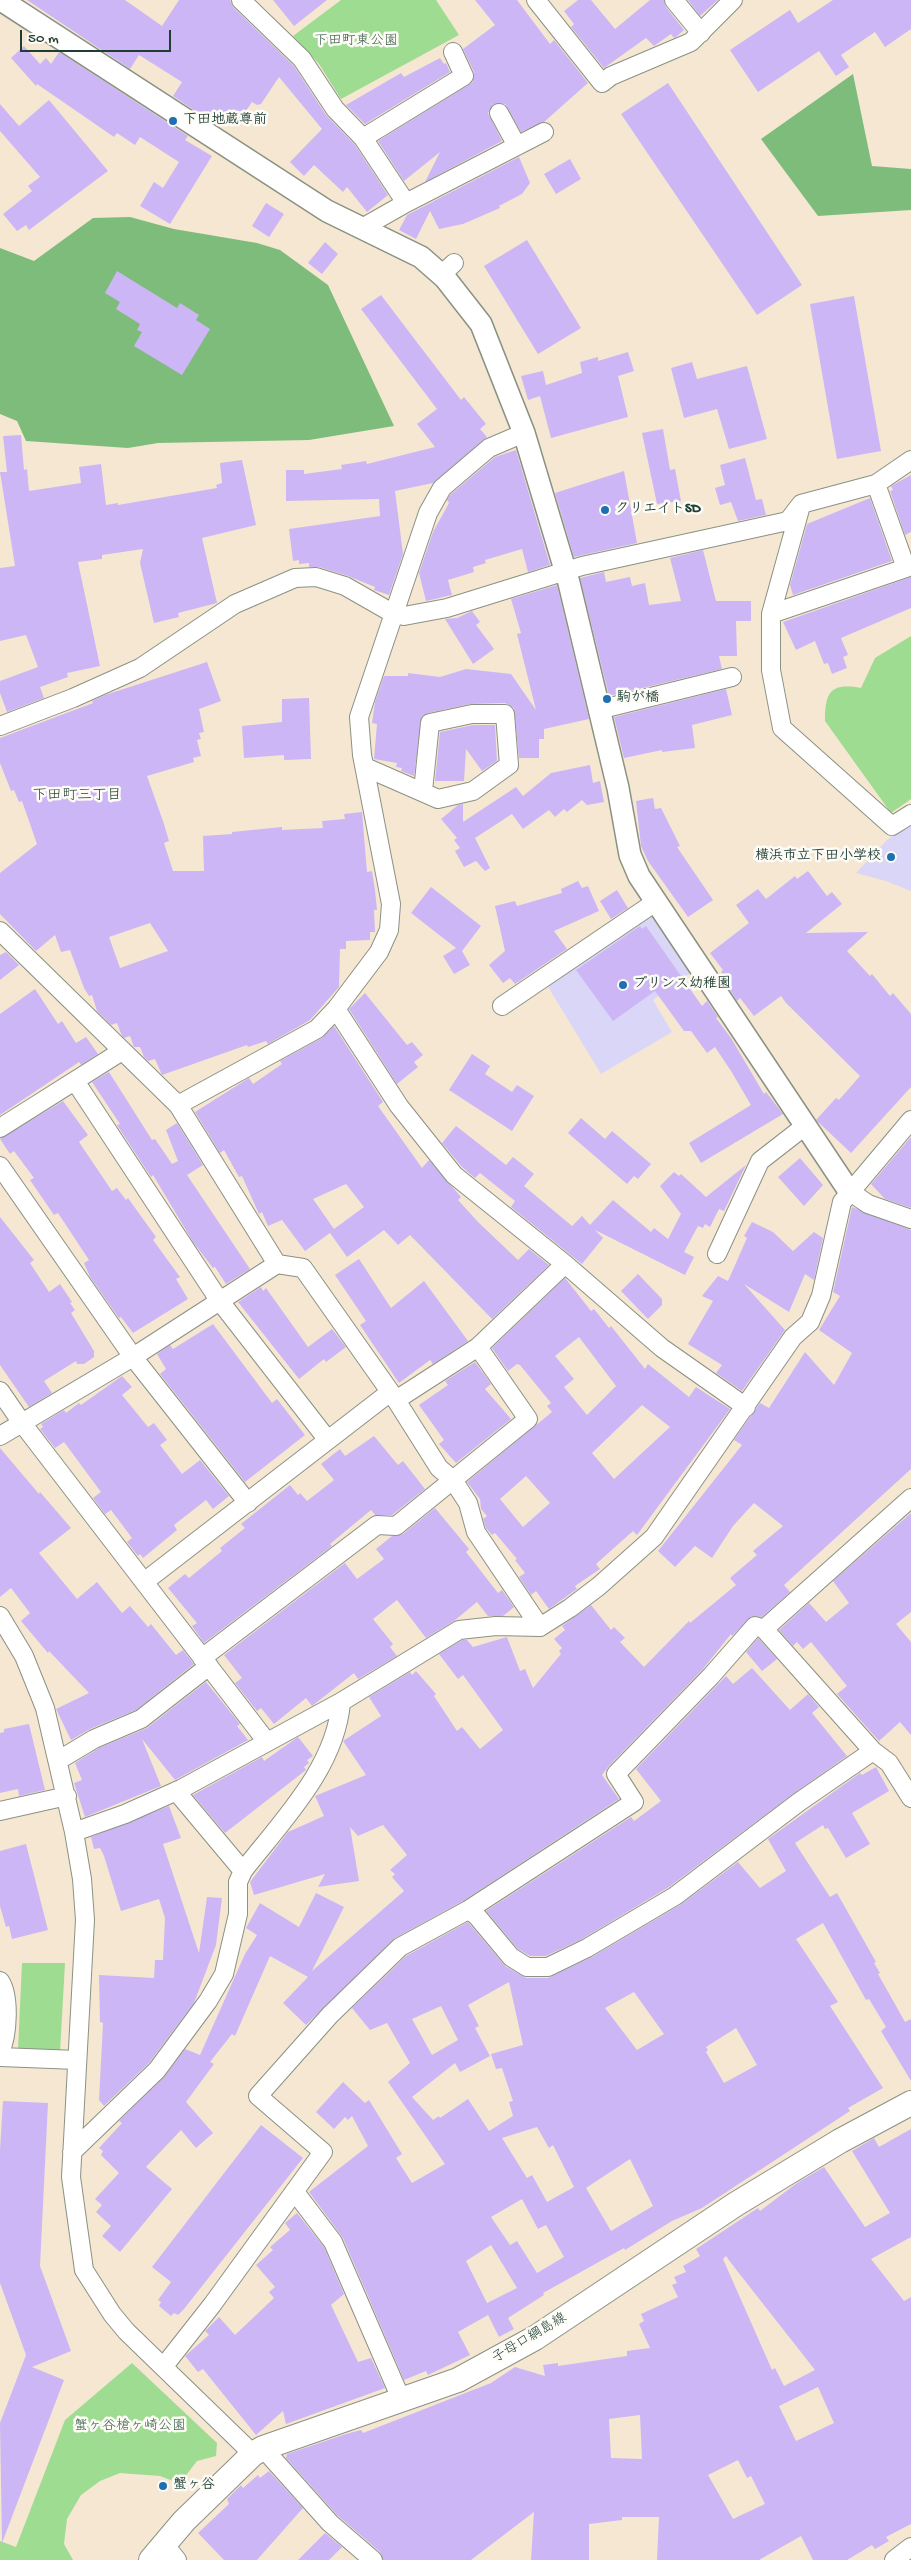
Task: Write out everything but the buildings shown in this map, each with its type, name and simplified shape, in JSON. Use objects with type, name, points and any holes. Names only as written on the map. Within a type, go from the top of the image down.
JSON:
[{"type":"main road","name":"子母口綱島線","points":[[164,2555],[184,2521],[258,2451],[458,2380],[535,2338],[736,2204],[840,2141],[911,2103]]},
{"type":"street","points":[[1,0],[327,211],[447,269],[480,324],[524,433],[565,572],[618,788],[630,855],[638,876],[657,901],[849,1191],[868,1204],[911,1218]]},
{"type":"street","points":[[241,0],[302,59],[335,109],[362,138],[406,203]]},
{"type":"street","points":[[536,0],[602,83],[611,76],[691,42],[733,0]]},
{"type":"street","points":[[674,0],[701,33]]},
{"type":"street","points":[[362,138],[464,76],[453,52]]},
{"type":"street","points":[[499,113],[517,146]]},
{"type":"street","points":[[362,228],[406,203],[544,132]]},
{"type":"street","points":[[178,1105],[317,1029],[336,1009],[379,952],[388,930],[391,904],[365,767],[358,717],[428,514],[442,488],[489,448],[524,433]]},
{"type":"street","points":[[0,726],[73,698],[140,668],[235,604],[296,578],[316,577],[345,586],[394,614],[404,616],[447,608],[582,566],[788,521],[801,504],[876,484],[911,460]]},
{"type":"street","points":[[771,614],[906,568],[876,484]]},
{"type":"street","points":[[801,504],[771,614],[771,670],[782,728],[892,826],[911,814]]},
{"type":"street","points":[[598,710],[732,677]]},
{"type":"street","points":[[365,767],[438,799],[473,791],[509,765],[505,714],[472,714],[430,723],[423,791]]},
{"type":"street","points":[[502,1006],[657,901]]},
{"type":"street","points":[[0,931],[178,1105],[277,1264]]},
{"type":"street","points":[[336,1009],[399,1106],[454,1175],[565,1264],[662,1348],[746,1407]]},
{"type":"street","points":[[0,1128],[122,1051]]},
{"type":"street","points":[[75,1081],[219,1300],[327,1439]]},
{"type":"street","points":[[74,1832],[124,1814],[176,1791],[341,1702],[459,1630],[496,1626],[540,1627],[599,1586],[654,1537],[793,1337],[810,1322],[821,1296],[842,1202],[849,1191],[911,1120]]},
{"type":"street","points":[[716,1254],[760,1161],[805,1126]]},
{"type":"street","points":[[0,1166],[132,1357],[248,1503]]},
{"type":"street","points":[[0,1436],[132,1357],[277,1264],[303,1268],[392,1396],[439,1468],[453,1480],[468,1503],[476,1532],[540,1627]]},
{"type":"street","points":[[144,1582],[248,1503],[327,1439],[392,1396],[478,1347],[565,1264]]},
{"type":"street","points":[[59,1760],[94,1739],[141,1719],[206,1662],[377,1525],[396,1526],[528,1419],[478,1347]]},
{"type":"street","points":[[0,1390],[22,1423],[267,1742]]},
{"type":"street","points":[[764,1629],[911,1498]]},
{"type":"street","points":[[0,1616],[27,1664],[45,1708],[67,1796],[82,1878],[84,1920],[72,2177],[84,2270],[118,2322],[258,2451],[330,2523],[373,2560]]},
{"type":"street","points":[[164,2366],[212,2305],[323,2152],[258,2096],[330,2015],[400,1947],[468,1910],[634,1802],[616,1774],[711,1676],[755,1626],[764,1629],[873,1751],[889,1763],[911,1798]]},
{"type":"street","points":[[72,2152],[156,2070],[208,2001],[224,1974],[238,1914],[238,1882],[243,1871],[310,1783],[330,1748],[340,1717],[341,1702]]},
{"type":"street","points":[[468,1910],[476,1915],[511,1957],[527,1967],[548,1967],[587,1948],[675,1896],[798,1802],[873,1751]]},
{"type":"street","points":[[176,1791],[243,1871]]},
{"type":"street","points":[[0,1811],[67,1796]]},
{"type":"street","points":[[0,1981],[6,1990],[5,2042],[0,2052]]},
{"type":"street","points":[[0,2056],[77,2060]]},
{"type":"street","points":[[295,2192],[334,2242],[401,2399]]},
{"type":"street","points":[[894,2560],[911,2547]]},
{"type":"shaded area","name":"横浜市立下田小学校","points":[[911,823],[911,891],[886,881],[856,873],[887,840]]},
{"type":"shaded area","points":[[652,912],[690,973],[653,1000],[672,1032],[601,1074],[547,985]]},
{"type":"green space","name":"下田町東公園","points":[[341,0],[436,0],[459,35],[341,99],[319,64],[293,36]]},
{"type":"green space","points":[[853,74],[872,166],[911,169],[911,210],[818,216],[761,139]]},
{"type":"green space","points":[[130,217],[174,229],[257,243],[280,250],[328,285],[394,426],[309,440],[158,443],[128,448],[26,441],[17,421],[0,414],[0,248],[34,261],[93,218]]},
{"type":"green space","points":[[911,636],[911,799],[891,813],[825,721],[826,702],[828,696],[836,688],[861,688],[875,658]]},
{"type":"green space","points":[[22,1963],[65,1963],[60,2052],[18,2050]]},
{"type":"green space","name":"蟹ヶ谷槍ヶ崎公園","points":[[132,2363],[217,2443],[216,2456],[197,2461],[184,2478],[173,2481],[160,2476],[120,2473],[100,2481],[81,2495],[67,2519],[64,2544],[73,2560],[0,2560],[0,2541],[16,2547],[65,2420]]},
{"type":"place","name":"下田地蔵尊前","points":[[173,121]]},
{"type":"place","name":"クリエイトSD","points":[[605,510]]},
{"type":"place","name":"駒が橋","points":[[607,699]]},
{"type":"place","name":"横浜市立下田小学校","points":[[891,857]]},
{"type":"place","name":"プリンス幼稚園","points":[[623,985]]},
{"type":"place","name":"蟹ヶ谷","points":[[163,2486]]},
{"type":"district","name":"下田町三丁目","points":[[77,797]]}]
